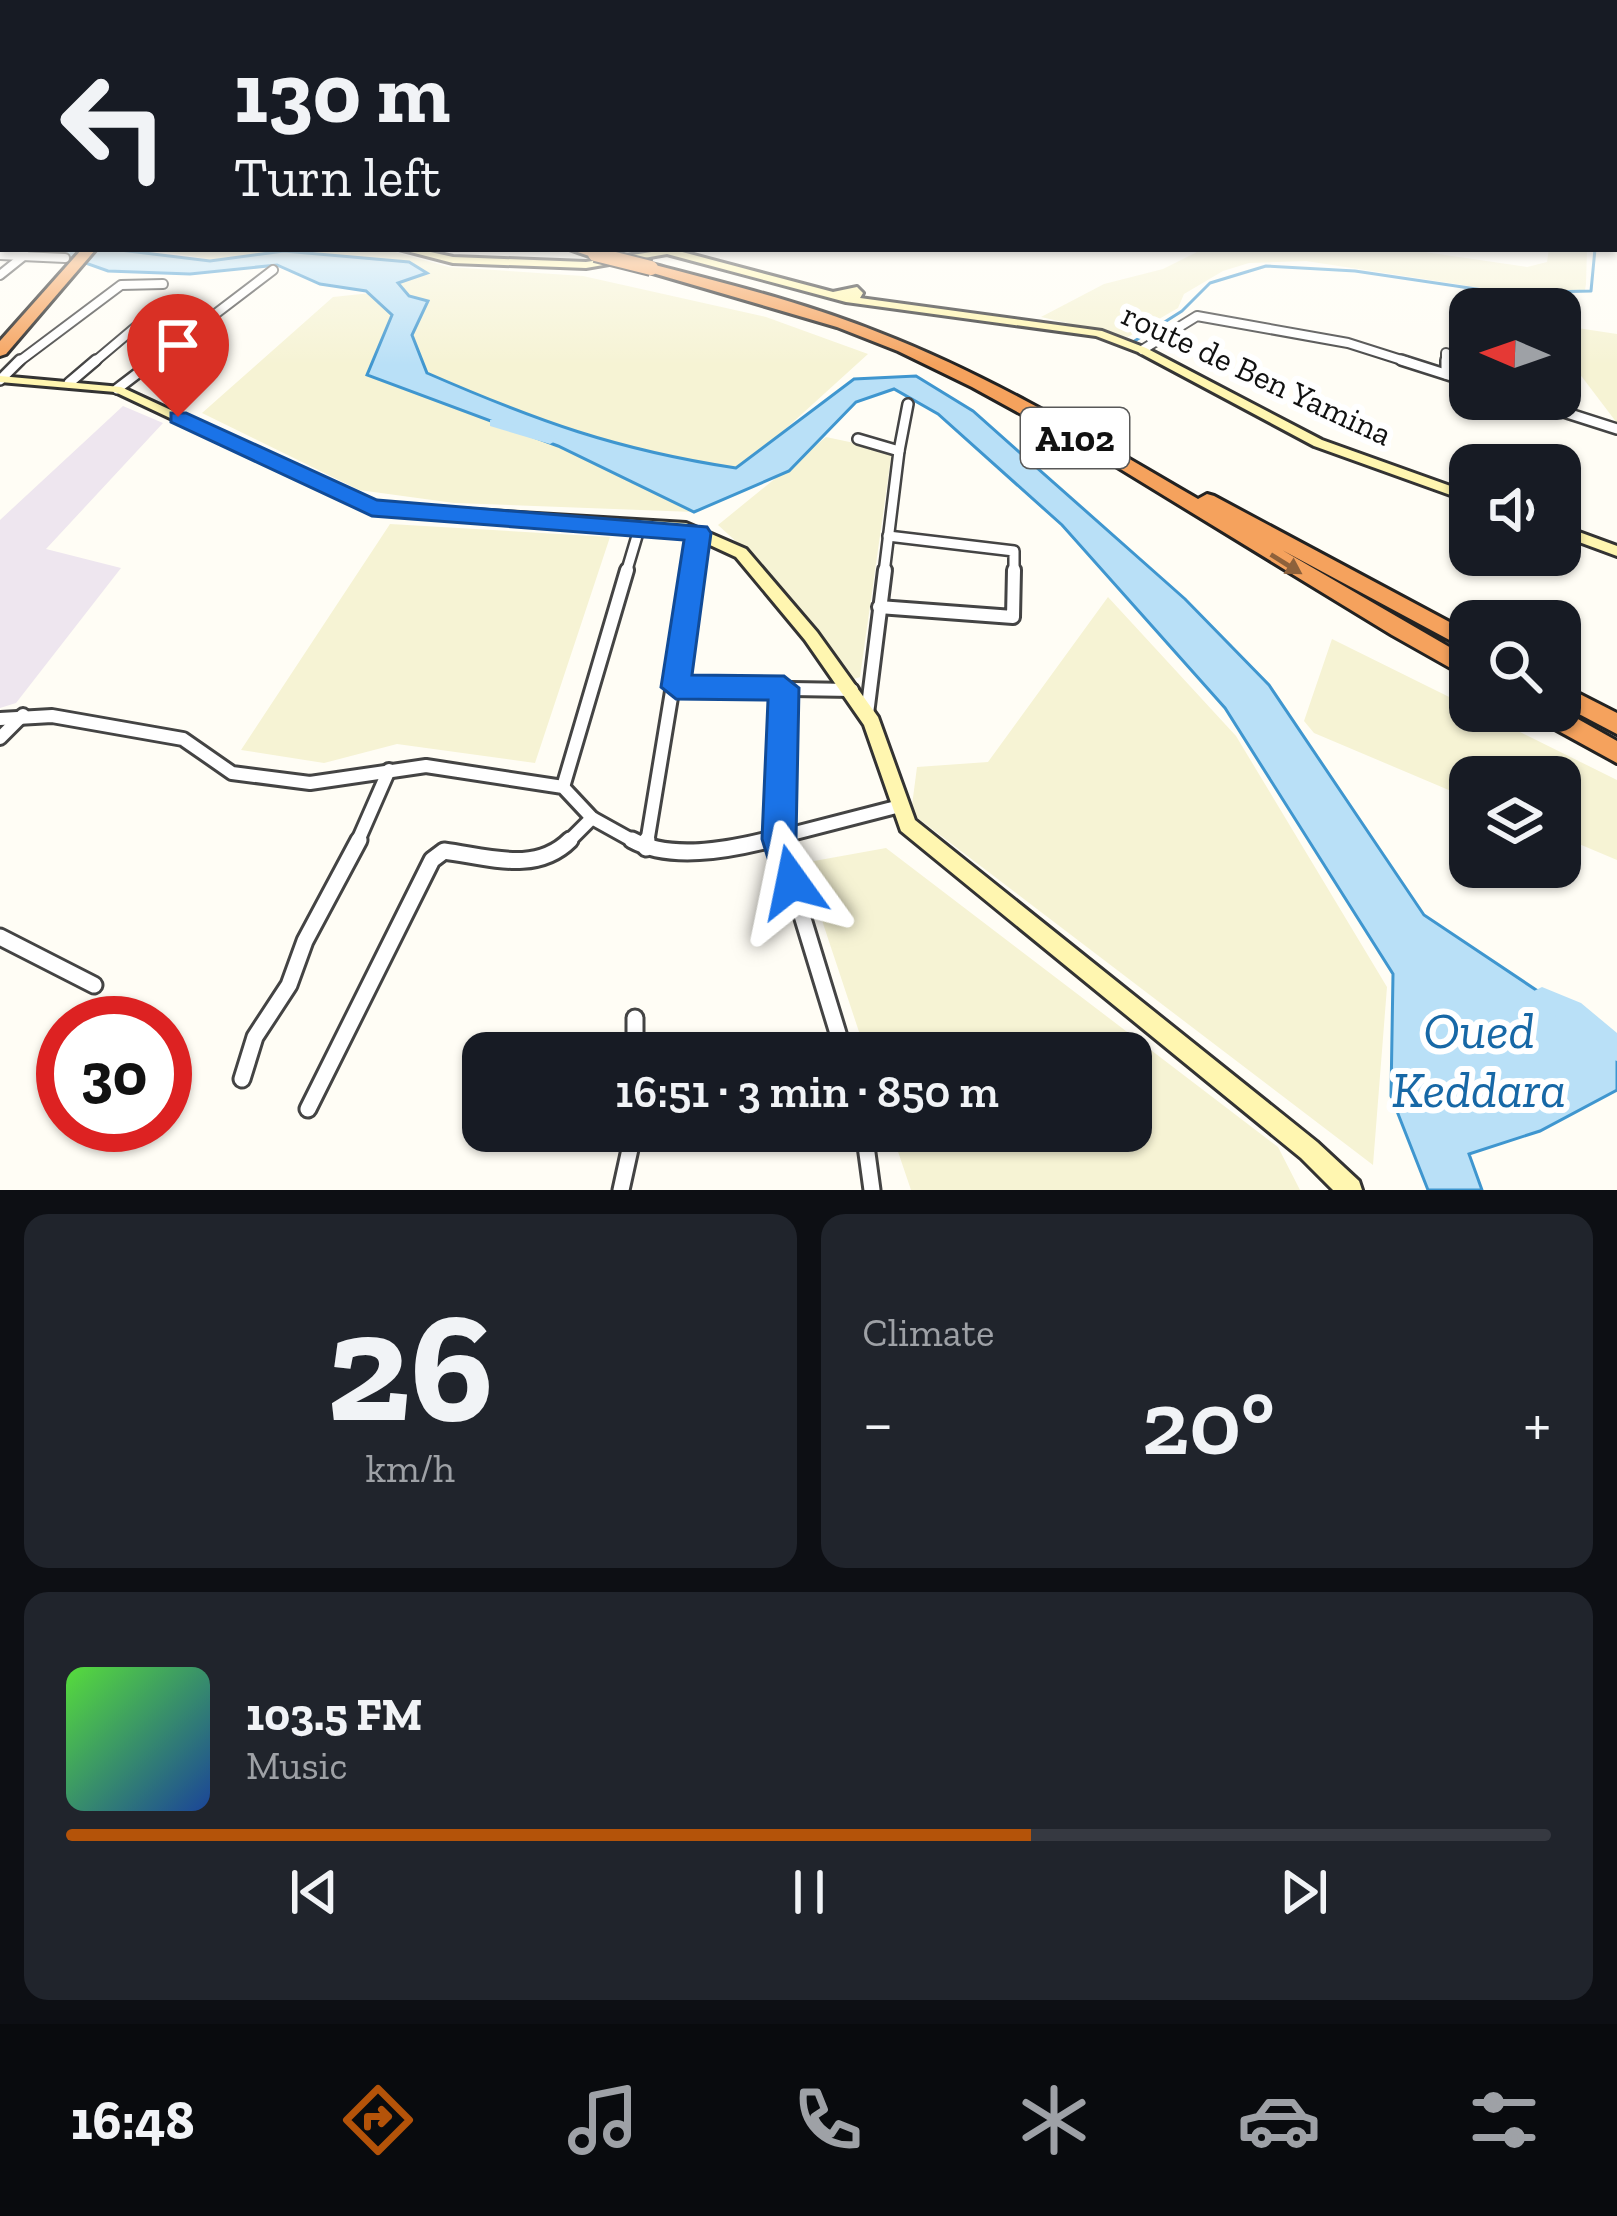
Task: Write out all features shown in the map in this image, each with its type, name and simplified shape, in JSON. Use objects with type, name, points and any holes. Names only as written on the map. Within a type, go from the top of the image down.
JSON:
[{"type":"highway","name":"A102","points":[[611,255],[830,310],[956,357],[1449,632]]},
{"type":"highway","points":[[0,341],[72,259]]},
{"type":"highway","points":[[0,351],[72,259]]},
{"type":"highway","name":"A102","points":[[654,265],[860,331],[945,368],[1449,658]]},
{"type":"highway","points":[[1581,704],[1617,724]]},
{"type":"highway","points":[[1580,732],[1617,753]]},
{"type":"main road","name":"route de Ben Yamina","points":[[429,255],[453,260],[578,265],[645,255]]},
{"type":"main road","name":"route de Ben Yamina","points":[[680,255],[819,291],[1098,333],[1142,350],[1305,437],[1449,490]]},
{"type":"main road","points":[[1,379],[116,389],[372,508],[698,533],[742,553],[867,714],[908,825],[1274,1120],[1350,1190]]},
{"type":"main road","points":[[1581,538],[1617,551]]},
{"type":"street","points":[[0,274],[25,255]]},
{"type":"street","points":[[0,256],[72,259]]},
{"type":"street","points":[[116,389],[273,270]]},
{"type":"street","points":[[1,379],[32,348],[121,285],[163,284]]},
{"type":"street","points":[[69,383],[150,315]]},
{"type":"street","points":[[1142,350],[1196,316],[1348,343],[1449,375]]},
{"type":"street","points":[[1445,353],[1446,374]]},
{"type":"street","points":[[867,714],[908,404]]},
{"type":"street","points":[[1581,418],[1617,429]]},
{"type":"street","points":[[858,439],[899,451]]},
{"type":"street","points":[[563,787],[640,526]]},
{"type":"street","points":[[646,848],[698,533]]},
{"type":"street","points":[[879,607],[1013,617],[1014,551],[888,536]]},
{"type":"street","points":[[676,687],[851,690]]},
{"type":"street","points":[[784,688],[779,839],[838,1032]]},
{"type":"street","points":[[0,719],[23,715],[184,739],[232,773],[310,783],[426,766],[563,787],[592,818],[646,848],[726,851],[900,806]]},
{"type":"street","points":[[0,738],[23,715]]},
{"type":"street","points":[[242,1079],[255,1037],[289,985],[304,941],[351,858],[389,770]]},
{"type":"street","points":[[308,1108],[432,860],[444,851],[529,862],[551,859],[592,818]]},
{"type":"street","points":[[0,937],[94,985]]},
{"type":"street","points":[[635,1018],[635,1032]]},
{"type":"street","points":[[621,1190],[629,1152]]},
{"type":"street","points":[[867,1152],[872,1190]]},
{"type":"shaded area","points":[[181,255],[404,255],[449,267],[583,276],[766,317],[868,354],[694,512],[454,503],[359,490],[202,413],[333,297],[371,293],[345,265],[226,262]]},
{"type":"shaded area","points":[[1192,255],[1442,255],[1527,267],[1547,262],[1548,255],[1587,255],[1585,290],[1482,288],[1306,261],[1249,263],[1223,271],[1184,294],[1178,308],[1128,337],[1041,317],[1104,284],[1163,269]]},
{"type":"shaded area","points":[[1581,329],[1617,334],[1617,423],[1581,376]]},
{"type":"shaded area","points":[[123,406],[163,423],[46,549],[121,568],[16,703],[0,708],[0,520]]},
{"type":"shaded area","points":[[826,437],[892,451],[860,677],[851,680],[765,568],[718,525]]},
{"type":"shaded area","points":[[390,524],[610,537],[535,763],[397,744],[324,763],[241,750]]},
{"type":"shaded area","points":[[1108,597],[1236,736],[1387,987],[1373,1165],[911,813],[917,767],[988,762]]},
{"type":"shaded area","points":[[1332,639],[1449,697],[1449,732],[1520,732],[1568,756],[1449,756],[1449,790],[1314,733],[1304,721]]},
{"type":"shaded area","points":[[1581,762],[1617,780],[1617,860],[1581,845]]},
{"type":"shaded area","points":[[886,848],[1127,1032],[859,1032],[803,863]]},
{"type":"shaded area","points":[[1152,1051],[1278,1147],[1300,1190],[911,1190],[898,1152],[1152,1152]]},
{"type":"water","name":"Oued Keddara","points":[[62,255],[157,255],[210,261],[258,255],[324,255],[409,262],[427,273],[398,283],[409,296],[428,301],[412,335],[427,373],[578,432],[736,468],[854,379],[916,376],[973,411],[1185,599],[1269,685],[1424,915],[1617,1044],[1617,1090],[1540,1131],[1469,1154],[1482,1190],[1428,1190],[1391,1096],[1393,974],[1225,708],[1062,525],[938,414],[894,389],[856,402],[789,471],[694,512],[558,446],[367,375],[392,315],[366,291],[320,284],[277,265],[190,274],[108,271]]},
{"type":"waterway","points":[[1133,342],[1182,311],[1210,283],[1266,266],[1355,271],[1503,293],[1591,291],[1594,255]]},
{"type":"waterway","name":"Oued Keddara","points":[[495,423],[550,440]]},
{"type":"waterway","name":"Oued Keddara","points":[[1542,999],[1573,1011],[1617,1049]]},
{"type":"route","points":[[178,417],[372,508],[686,528],[698,533],[676,687],[784,688],[779,839],[792,882]]}]
